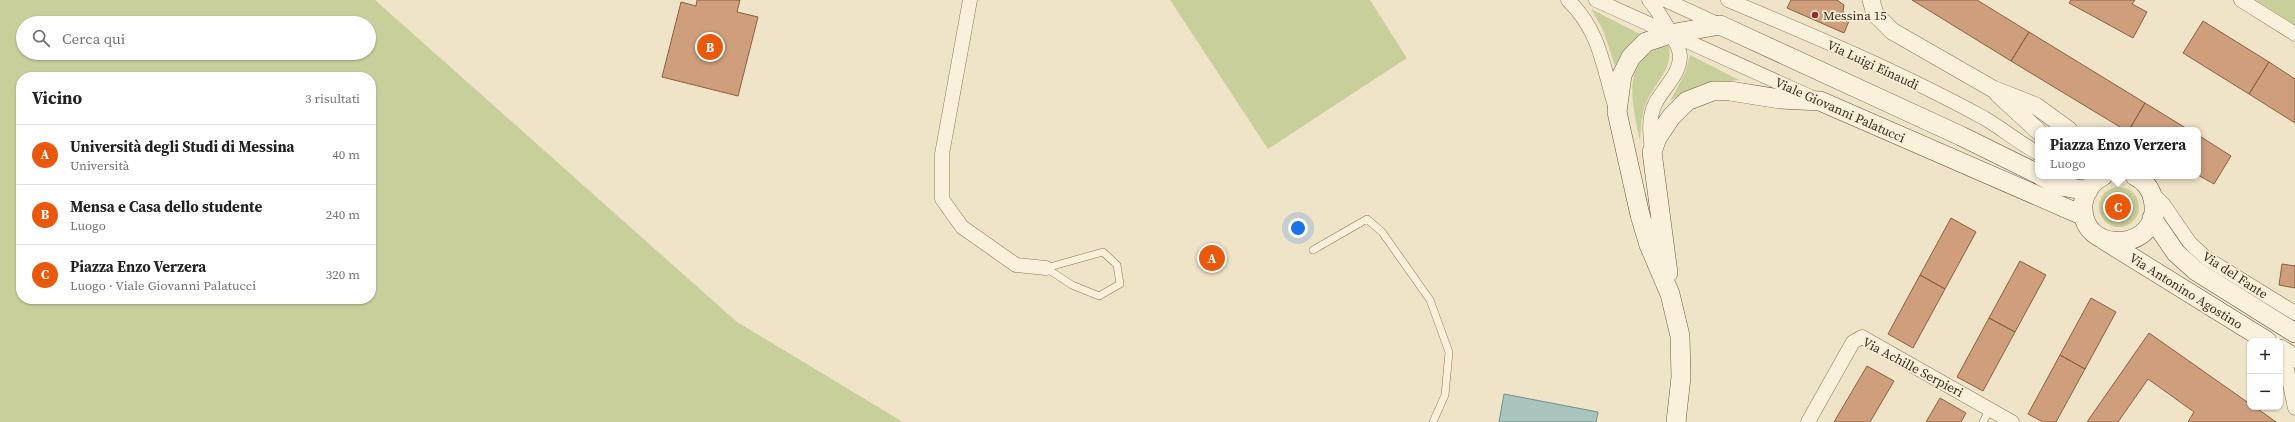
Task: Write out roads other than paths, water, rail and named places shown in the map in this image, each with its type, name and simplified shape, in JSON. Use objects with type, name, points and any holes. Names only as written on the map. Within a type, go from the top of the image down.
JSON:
[{"type":"main road","points":[[1670,294],[1649,245],[1642,222],[1617,112],[1621,79],[1631,57],[1646,42],[1670,34],[1720,25]]},
{"type":"main road","name":"Viale Giovanni Palatucci","points":[[1720,25],[1961,136],[2035,173]]},
{"type":"main road","points":[[1676,422],[1682,357],[1680,336],[1670,294],[1652,152],[1663,127],[1679,108],[1693,99],[1713,91],[1730,90],[1780,99],[1820,101]]},
{"type":"main road","name":"Viale Giovanni Palatucci","points":[[1820,101],[2084,216]]},
{"type":"main road","points":[[2047,179],[2061,186],[2092,182]]},
{"type":"main road","points":[[2104,240],[2116,242],[2128,241],[2138,236],[2147,228],[2152,218],[2154,209],[2151,192],[2146,184],[2139,179]]},
{"type":"main road","points":[[2084,216],[2084,199],[2092,182]]},
{"type":"main road","name":"Via Antonino Agostino","points":[[2084,216],[2088,226],[2095,234],[2262,338]]},
{"type":"main road","name":"Via Antonino Agostino","points":[[2152,218],[2176,253],[2191,268],[2295,333]]},
{"type":"street","points":[[970,0],[942,154],[942,199],[962,227],[1016,266],[1046,268]]},
{"type":"street","points":[[1568,0],[1581,13],[1595,38],[1617,112]]},
{"type":"street","name":"Viale Giovanni Palatucci","points":[[1596,0],[1820,101]]},
{"type":"street","points":[[1649,0],[1678,46],[1680,55],[1678,66],[1654,109],[1650,122],[1652,152]]},
{"type":"street","name":"Viale Giovanni Palatucci","points":[[1665,0],[1720,25]]},
{"type":"street","name":"Via Luigi Einaudi","points":[[1728,0],[1888,71],[1984,118],[2015,138],[2024,146],[2035,151]]},
{"type":"street","points":[[1871,0],[1875,14],[1892,31],[1994,89],[2036,106],[2065,127]]},
{"type":"street","points":[[2241,0],[2295,34]]},
{"type":"street","points":[[1994,89],[2035,128]]},
{"type":"street","points":[[2015,138],[2035,137]]},
{"type":"street","name":"Via del Fante","points":[[2151,192],[2164,204],[2190,243],[2206,258],[2295,313]]},
{"type":"street","name":"Via Achille Serpieri","points":[[1808,422],[1853,342],[1862,337],[2012,422]]},
{"type":"street","points":[[2286,353],[2295,408]]},
{"type":"lane","points":[[1313,250],[1367,219],[1382,232],[1430,300],[1449,352],[1445,395],[1433,422]]},
{"type":"lane","points":[[1103,252],[1117,265],[1120,284],[1099,296],[1072,285],[1046,268],[1103,252]]},
{"type":"lane","points":[[1983,422],[1990,409]]},
{"type":"water","points":[[1504,394],[1598,412],[1596,422],[1499,422]]},
{"type":"place","name":"Messina 15","points":[[1815,15]]},
{"type":"place","name":"Mensa e Casa dello studente","points":[[710,47]]},
{"type":"place","name":"Piazza Enzo Verzera","points":[[2118,207]]},
{"type":"place","name":"Università degli Studi di Messina","points":[[1212,258]]}]
